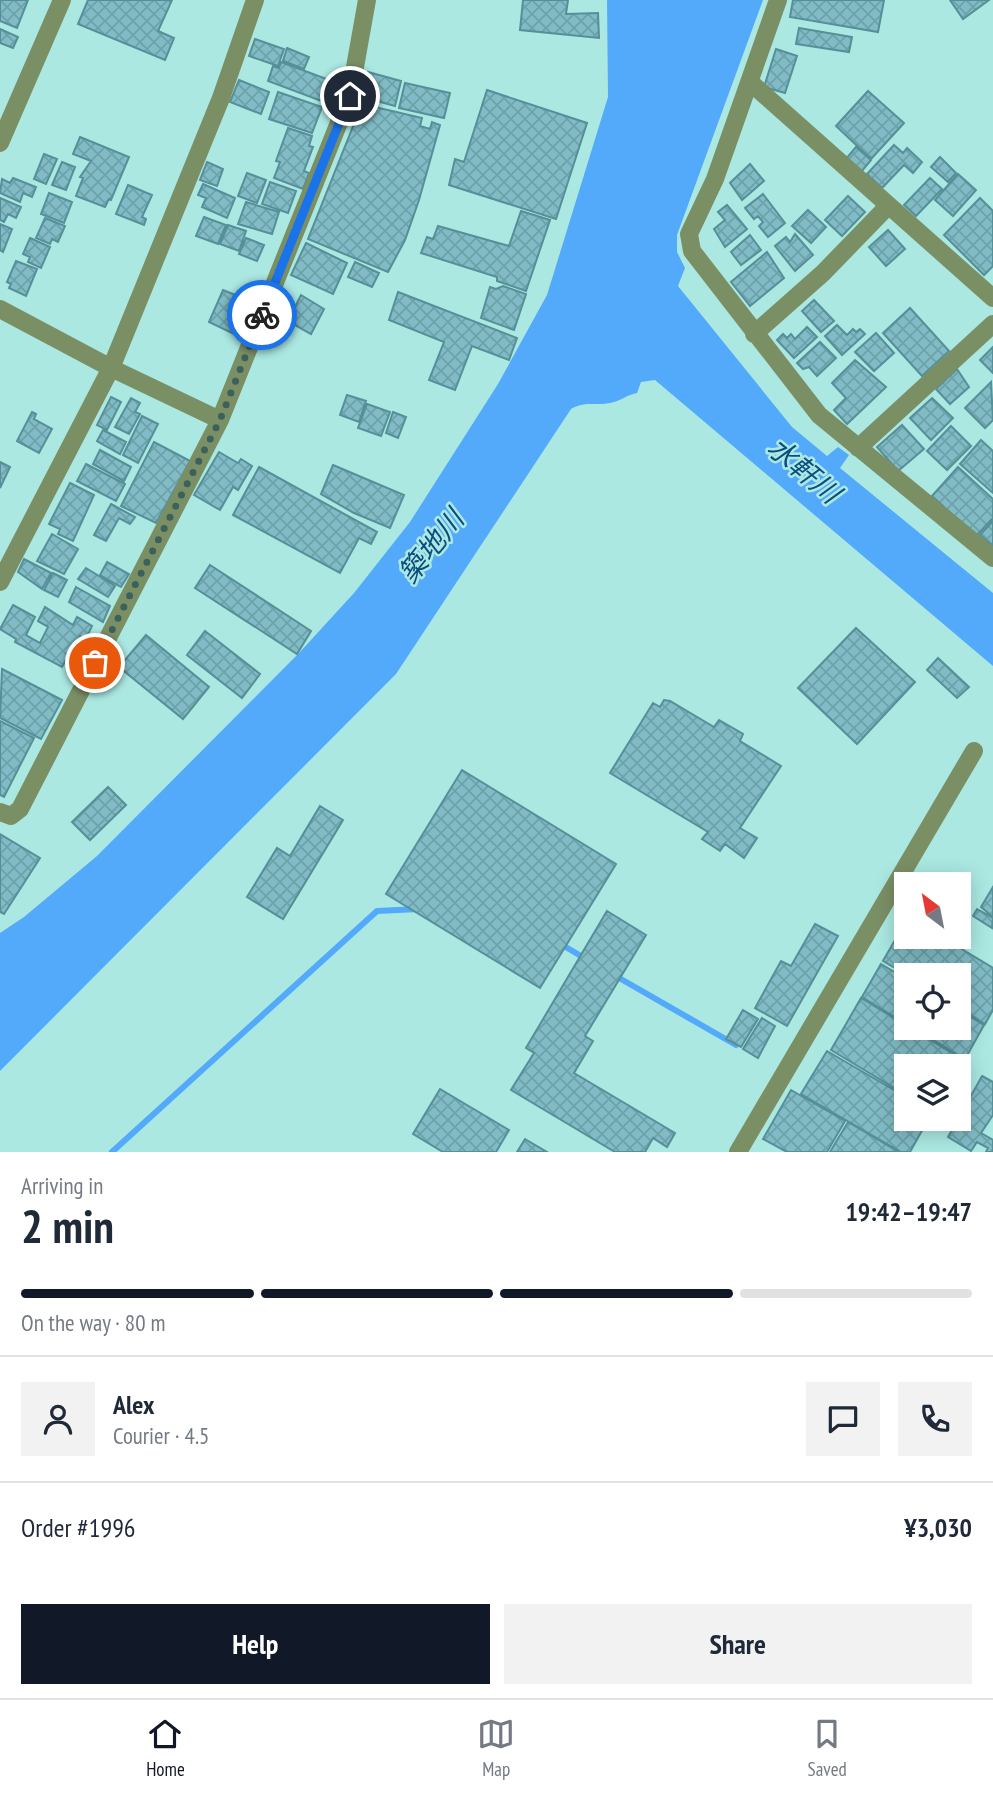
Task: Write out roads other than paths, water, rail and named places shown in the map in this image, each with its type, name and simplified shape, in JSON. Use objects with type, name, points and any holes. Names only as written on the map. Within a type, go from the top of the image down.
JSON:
[{"type":"street","points":[[0,143],[62,0]]},
{"type":"street","points":[[0,582],[111,368],[221,98],[255,0]]},
{"type":"street","points":[[0,813],[11,816],[20,809],[220,420],[350,96],[366,0]]},
{"type":"street","points":[[778,0],[715,179],[689,234],[692,251],[819,415],[993,558]]},
{"type":"street","points":[[751,83],[993,298]]},
{"type":"street","points":[[754,334],[823,273],[888,206]]},
{"type":"street","points":[[0,309],[111,368],[220,420]]},
{"type":"street","points":[[858,448],[993,324]]},
{"type":"street","points":[[738,1152],[974,751]]},
{"type":"water","points":[[607,0],[763,0],[677,235],[677,252],[685,268],[678,286],[792,427],[827,456],[838,447],[849,455],[840,468],[993,593],[993,666],[655,380],[641,382],[637,393],[616,401],[586,404],[571,409],[396,674],[0,1071],[0,933],[24,917],[97,856],[300,652],[354,593],[410,522],[498,384],[547,295],[608,97]]},
{"type":"waterway","points":[[112,1152],[377,911],[419,909]]},
{"type":"waterway","points":[[559,943],[586,959]]},
{"type":"waterway","points":[[614,975],[736,1045]]},
{"type":"water label","name":"水軒川","points":[[804,470]]},
{"type":"water label","name":"築地川","points":[[431,546]]}]
